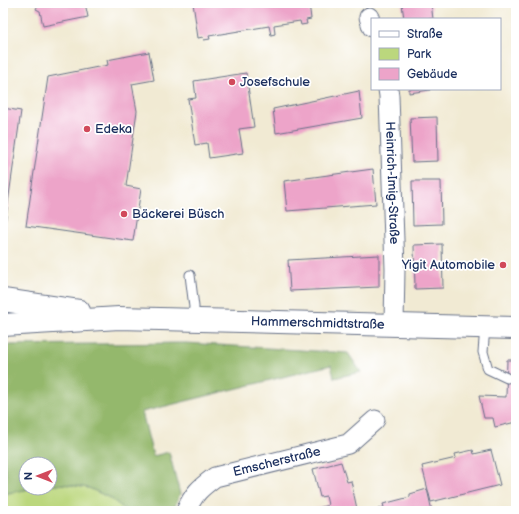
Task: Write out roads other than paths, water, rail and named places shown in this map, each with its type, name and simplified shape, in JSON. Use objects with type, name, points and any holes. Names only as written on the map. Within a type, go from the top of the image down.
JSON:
[{"type":"main road","name":"Hammerschmidtstraße","points":[[3,300],[120,318]]},
{"type":"main road","name":"Hammerschmidtstraße","points":[[3,325],[120,318],[516,328]]},
{"type":"street","name":"Heinrich-Imig-Straße","points":[[388,90],[390,96],[395,269],[394,324]]},
{"type":"street","name":"Emscherstraße","points":[[186,511],[199,489],[215,478],[348,444],[375,420]]},
{"type":"lane","points":[[190,275],[194,307],[193,319]]},
{"type":"lane","points":[[485,327],[483,352],[488,369],[507,378]]},
{"type":"place","name":"Josefschule","points":[[232,82]]},
{"type":"place","name":"Edeka","points":[[87,129]]},
{"type":"place","name":"Bäckerei Büsch","points":[[124,214]]},
{"type":"place","name":"Yigit Automobile","points":[[503,265]]}]
